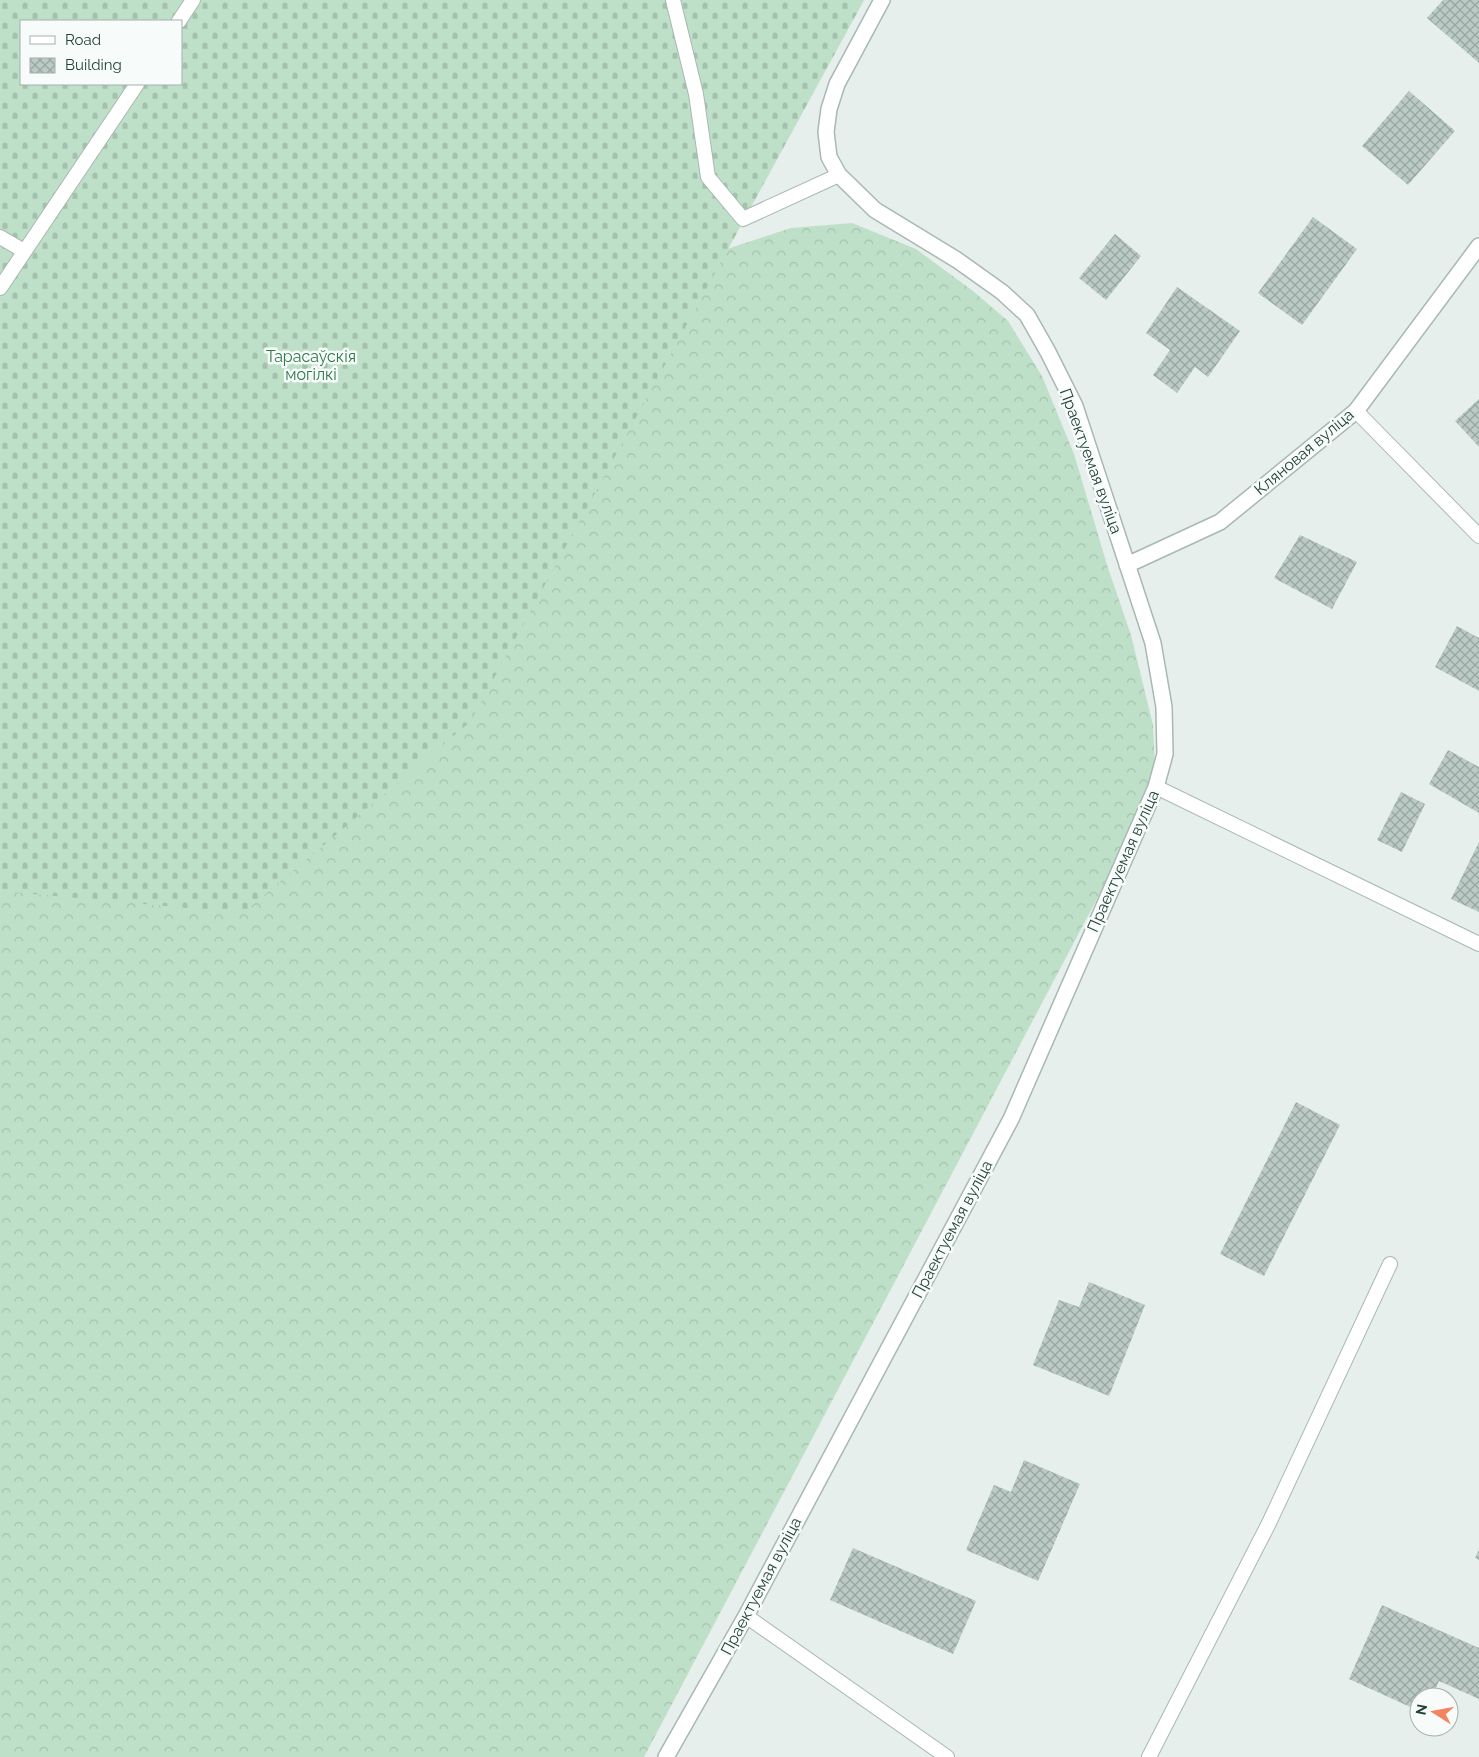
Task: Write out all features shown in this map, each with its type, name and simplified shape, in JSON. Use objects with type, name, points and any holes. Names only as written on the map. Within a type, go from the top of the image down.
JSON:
[{"type":"street","name":"Праектуемая вуліца","points":[[666,1757],[746,1616],[1011,1119],[1156,787],[1165,754],[1164,707],[1153,643],[1074,406],[1027,315],[980,275],[875,210],[840,176],[829,156],[826,132],[829,110],[837,84],[882,0]]},
{"type":"street","name":"Кляновая вуліца","points":[[1127,565],[1220,522],[1356,410],[1479,246]]},
{"type":"lane","points":[[180,20],[193,0]]},
{"type":"lane","points":[[673,0],[696,94],[708,177],[743,219],[840,176]]},
{"type":"lane","points":[[0,288],[136,85]]},
{"type":"lane","points":[[0,237],[24,251]]},
{"type":"lane","points":[[1356,410],[1479,536]]},
{"type":"lane","points":[[1156,787],[1479,944]]},
{"type":"lane","points":[[1149,1757],[1269,1523],[1390,1264]]},
{"type":"lane","points":[[746,1616],[947,1757]]},
{"type":"green space","name":"Тарасаўскія могілкі","points":[[0,0],[864,0],[470,722],[243,913],[0,891]]},
{"type":"green space","points":[[864,0],[727,249],[791,228],[852,223],[916,249],[973,291],[1008,321],[1042,376],[1074,454],[1108,568],[1131,635],[1153,725],[1156,787],[644,1757],[0,1757],[0,374]]},
{"type":"building","points":[[1443,0],[1479,0],[1479,63],[1427,18]]},
{"type":"building","points":[[1409,91],[1455,131],[1408,185],[1362,146]]},
{"type":"building","points":[[1313,217],[1357,249],[1302,325],[1258,293]]},
{"type":"building","points":[[1115,234],[1141,256],[1106,300],[1079,278]]},
{"type":"building","points":[[1177,287],[1240,331],[1208,377],[1195,367],[1177,393],[1153,375],[1170,350],[1146,333]]},
{"type":"building","points":[[1479,399],[1479,447],[1455,421]]},
{"type":"building","points":[[1300,535],[1357,562],[1332,609],[1274,578]]},
{"type":"building","points":[[1457,626],[1479,638],[1479,691],[1435,667]]},
{"type":"building","points":[[1448,750],[1479,767],[1479,813],[1429,784]]},
{"type":"building","points":[[1401,792],[1425,804],[1402,852],[1377,840]]},
{"type":"building","points":[[1479,842],[1479,912],[1451,899]]},
{"type":"building","points":[[1296,1102],[1340,1125],[1264,1276],[1220,1254]]},
{"type":"building","points":[[1089,1282],[1145,1305],[1109,1396],[1033,1365],[1059,1300],[1079,1307]]},
{"type":"building","points":[[1024,1460],[1080,1484],[1038,1581],[966,1550],[994,1485],[1011,1492]]},
{"type":"building","points":[[853,1548],[976,1601],[953,1654],[830,1600]]},
{"type":"building","points":[[1479,1550],[1479,1560],[1475,1558]]},
{"type":"building","points":[[1382,1605],[1479,1648],[1479,1699],[1459,1690],[1459,1687],[1452,1687],[1439,1681],[1436,1687],[1409,1687],[1409,1706],[1349,1679]]}]
